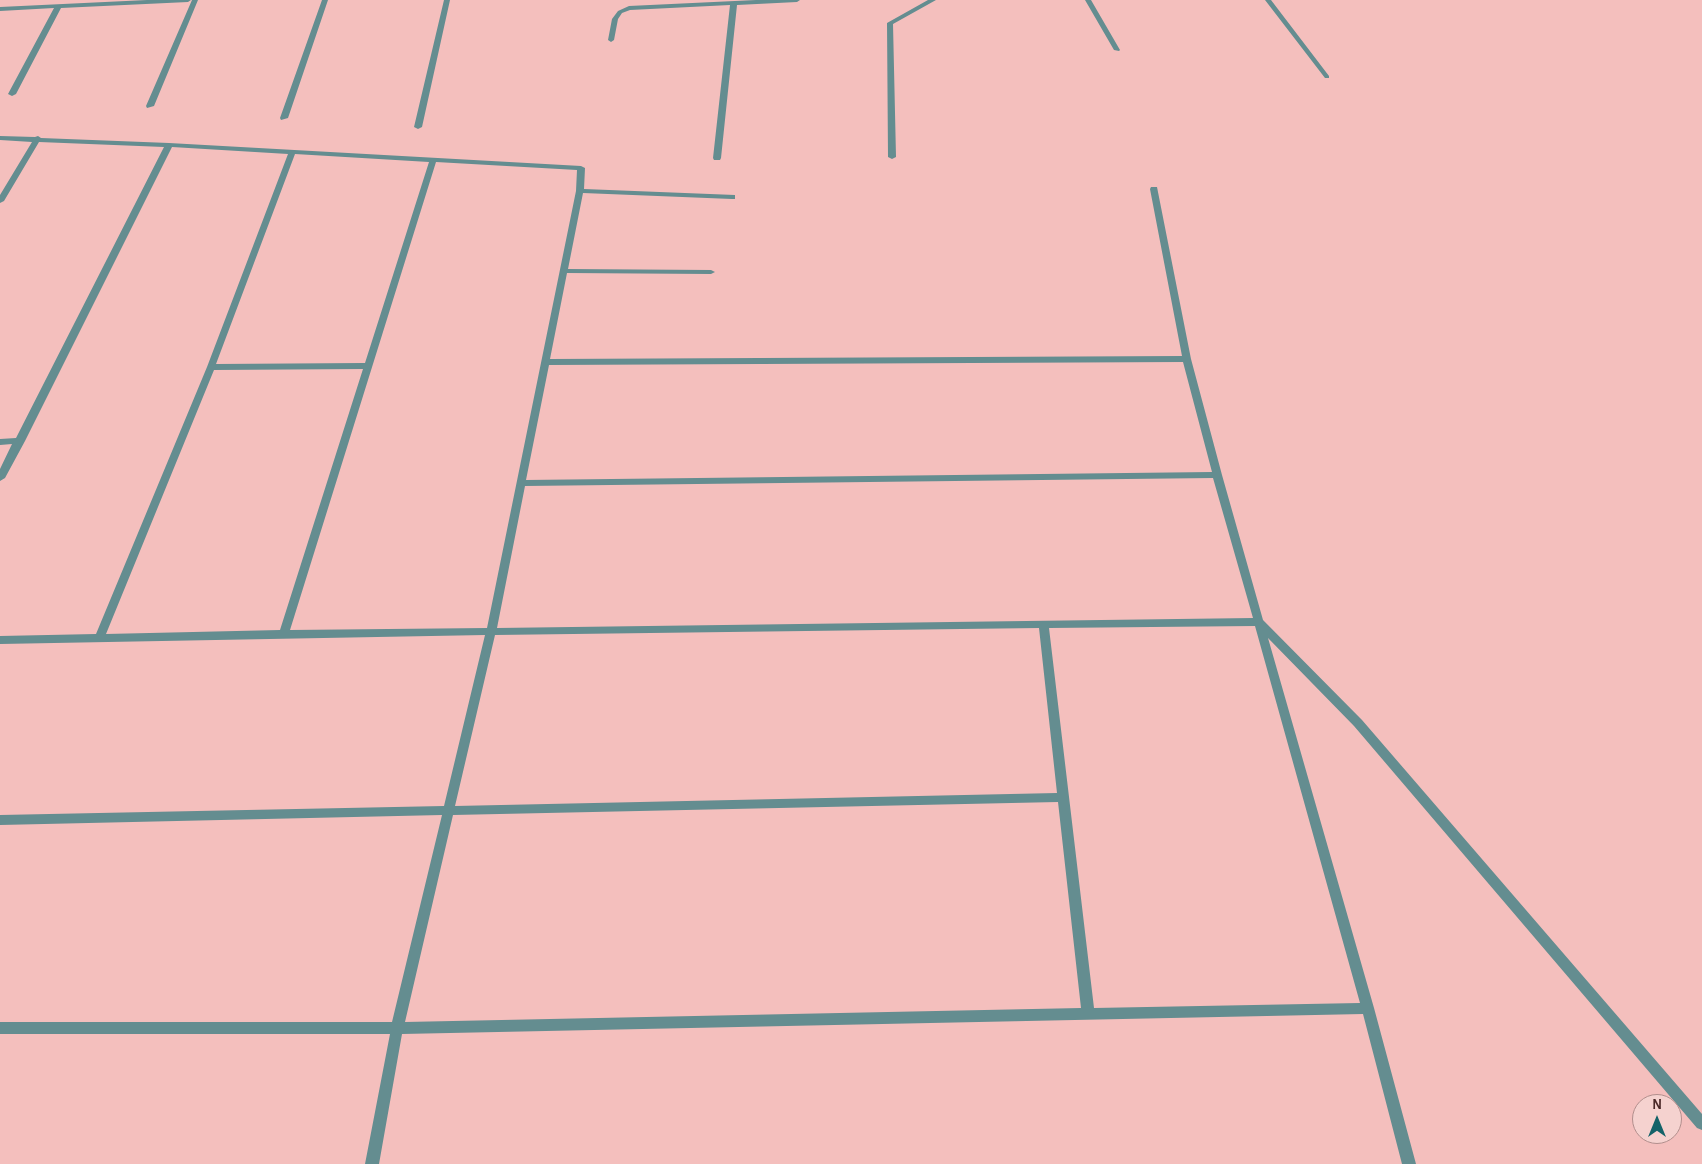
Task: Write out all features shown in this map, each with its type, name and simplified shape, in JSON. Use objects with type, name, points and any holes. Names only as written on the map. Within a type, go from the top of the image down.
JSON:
[{"type":"street","points":[[0,9],[188,0]]},
{"type":"street","points":[[150,106],[195,0]]},
{"type":"street","points":[[284,118],[325,0]]},
{"type":"street","points":[[418,126],[447,0]]},
{"type":"street","points":[[611,40],[615,19],[620,12],[629,8],[796,0]]},
{"type":"street","points":[[892,157],[890,23],[933,0]]},
{"type":"street","points":[[1088,0],[1118,50]]},
{"type":"street","points":[[1268,0],[1327,77]]},
{"type":"street","points":[[717,158],[734,3]]},
{"type":"street","points":[[12,94],[59,6]]},
{"type":"street","points":[[0,138],[38,138],[581,168],[580,191],[491,632],[397,1028],[372,1164]]},
{"type":"street","points":[[0,202],[38,138]]},
{"type":"street","points":[[0,478],[169,145]]},
{"type":"street","points":[[100,639],[211,367],[292,152]]},
{"type":"street","points":[[284,634],[367,366],[434,161]]},
{"type":"street","points":[[1154,189],[1187,359],[1217,475],[1368,1008],[1409,1164]]},
{"type":"street","points":[[580,191],[732,197]]},
{"type":"street","points":[[564,271],[711,272]]},
{"type":"street","points":[[545,362],[1187,359]]},
{"type":"street","points":[[211,367],[367,366]]},
{"type":"street","points":[[0,442],[20,441]]},
{"type":"street","points":[[521,483],[1217,475]]},
{"type":"street","points":[[0,640],[284,634],[1259,622],[1358,723],[1702,1124]]},
{"type":"street","points":[[1044,626],[1088,1013]]},
{"type":"street","points":[[0,820],[1064,797]]},
{"type":"street","points":[[0,1028],[397,1028],[1368,1008]]}]
